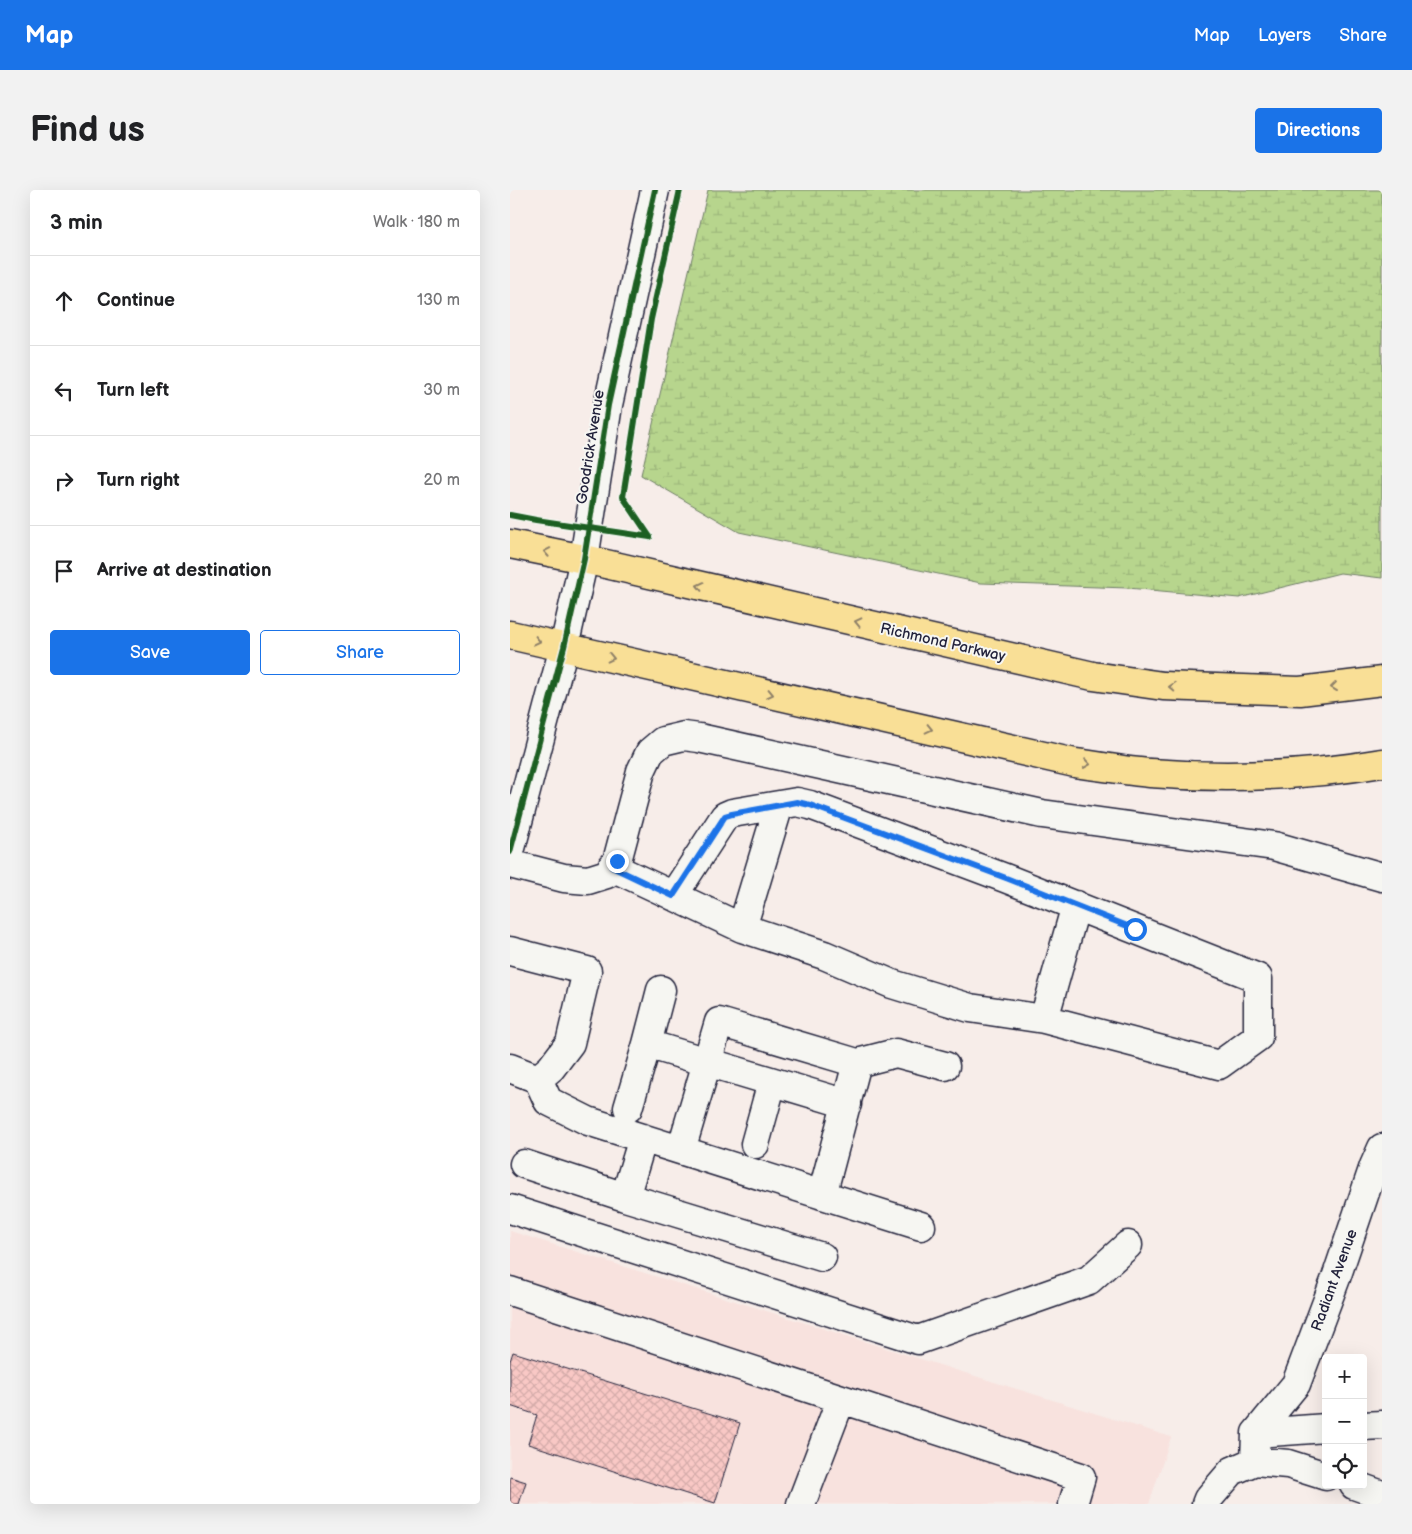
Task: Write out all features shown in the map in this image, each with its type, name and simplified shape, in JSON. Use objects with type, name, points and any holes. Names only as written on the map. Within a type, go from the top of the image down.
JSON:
[{"type":"highway","name":"Richmond Parkway","points":[[510,544],[584,559],[1093,676],[1163,686],[1300,691],[1382,680]]},
{"type":"highway","points":[[510,635],[1075,762],[1149,773],[1216,776],[1294,773],[1382,763]]},
{"type":"street","name":"Goodrick Avenue","points":[[510,852],[564,647],[584,559],[608,405],[655,190]]},
{"type":"street","points":[[510,864],[564,878],[588,880],[606,874],[617,861],[641,771],[650,752],[664,741],[684,736],[1042,814],[1274,846],[1382,877]]},
{"type":"street","points":[[612,867],[673,896],[742,928],[824,955],[892,984],[970,1008],[1044,1019],[1219,1065],[1258,1037],[1258,978],[1076,905],[810,805],[797,802],[725,816],[673,896]]},
{"type":"street","points":[[742,928],[779,805]]},
{"type":"street","points":[[1044,1019],[1076,905]]},
{"type":"street","points":[[510,951],[586,971],[570,1043],[550,1068],[538,1079]]},
{"type":"street","points":[[628,1108],[661,990]]},
{"type":"street","points":[[681,1150],[719,1022],[857,1063],[896,1053],[945,1066]]},
{"type":"street","points":[[647,1044],[847,1104]]},
{"type":"street","points":[[822,1195],[857,1063]]},
{"type":"street","points":[[510,1068],[538,1079],[548,1101],[588,1121],[921,1226]]},
{"type":"street","points":[[755,1144],[772,1082]]},
{"type":"street","points":[[625,1197],[643,1138]]},
{"type":"street","name":"Radiant Avenue","points":[[1256,1433],[1296,1384],[1382,1148]]},
{"type":"street","points":[[524,1164],[822,1257]]},
{"type":"street","points":[[510,1209],[918,1340],[1088,1280],[1128,1245]]},
{"type":"street","points":[[510,1290],[1081,1477],[1073,1504]]},
{"type":"street","points":[[800,1504],[841,1399]]},
{"type":"street","points":[[1367,1426],[1382,1425]]},
{"type":"street","points":[[1255,1461],[1256,1433],[1322,1428]]},
{"type":"street","points":[[1206,1504],[1208,1499],[1232,1471],[1255,1461],[1288,1464],[1322,1475]]},
{"type":"street","points":[[1365,1489],[1382,1495]]},
{"type":"shaded area","points":[[510,1231],[1171,1437],[1149,1504],[510,1504]]},
{"type":"green space","points":[[708,190],[1382,190],[1382,578],[1340,573],[1239,598],[1128,588],[981,583],[739,532],[641,475]]},
{"type":"building","points":[[513,1352],[740,1423],[715,1503],[528,1444],[537,1415],[510,1406],[510,1361]]},
{"type":"building","points":[[510,1477],[526,1482],[519,1504],[510,1504]]},
{"type":"cycle path","points":[[510,852],[564,647],[584,559],[608,405],[655,190]]},
{"type":"cycle path","points":[[650,537],[623,497],[651,319],[680,190]]},
{"type":"cycle path","points":[[510,515],[650,537]]},
{"type":"route","points":[[617,861],[612,867],[673,896],[725,816],[797,802],[810,805],[1006,878],[1135,929]]}]
